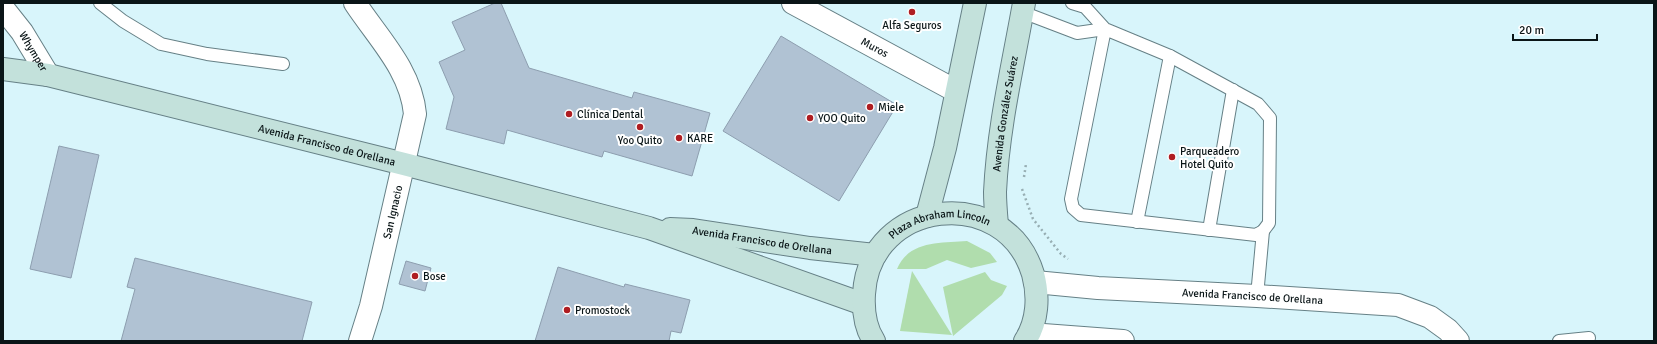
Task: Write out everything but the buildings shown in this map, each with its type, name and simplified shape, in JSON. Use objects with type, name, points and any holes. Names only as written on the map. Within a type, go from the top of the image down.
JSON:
[{"type":"main road","points":[[927,216],[945,148],[975,3]]},
{"type":"main road","name":"Avenida González Suárez","points":[[997,226],[995,193],[998,159],[1006,97],[1023,8]]},
{"type":"main road","name":"Avenida Francisco de Orellana","points":[[3,69],[48,75],[404,164],[649,228],[863,304]]},
{"type":"main road","name":"Plaza Abraham Lincoln","points":[[874,341],[866,322],[863,304],[864,288],[868,271],[875,255],[889,238],[906,224],[927,216],[951,212],[975,216],[997,226],[1011,236],[1022,250],[1030,265],[1035,282],[1037,300],[1035,318],[1027,337]]},
{"type":"main road","name":"Avenida Francisco de Orellana","points":[[649,228],[693,230],[810,248],[875,255]]},
{"type":"street","name":"San Ignacio","points":[[355,3],[395,59],[414,101],[416,114],[371,306],[360,341]]},
{"type":"street","name":"Muros","points":[[793,3],[956,91]]},
{"type":"street","name":"Whymper","points":[[3,8],[22,32],[48,75]]},
{"type":"street","name":"Avenida Francisco de Orellana","points":[[1035,282],[1098,288],[1398,305],[1430,317],[1448,330],[1458,341]]},
{"type":"street","points":[[1027,337],[1124,341]]},
{"type":"lane","points":[[100,3],[123,21],[161,44],[207,54],[283,64]]},
{"type":"lane","points":[[1072,3],[1085,7],[1105,29],[1170,56],[1258,104],[1270,118],[1269,223],[1264,231],[1257,296]]},
{"type":"lane","points":[[1023,8],[1077,33],[1105,29]]},
{"type":"lane","points":[[1105,29],[1070,199],[1073,208],[1081,215],[1137,222],[1256,235],[1264,231]]},
{"type":"lane","points":[[1137,222],[1170,56]]},
{"type":"lane","points":[[1209,230],[1233,90]]},
{"type":"lane","points":[[1559,341],[1589,338]]},
{"type":"path","points":[[1023,179],[1026,164]]},
{"type":"path","points":[[1022,187],[1033,219],[1061,254],[1073,262]]},
{"type":"green space","points":[[967,241],[990,253],[997,262],[971,268],[947,260],[926,269],[897,269],[902,260],[909,253],[918,248],[937,243]]},
{"type":"green space","points":[[912,271],[952,335],[900,331]]},
{"type":"green space","points":[[985,272],[991,280],[1007,286],[1002,295],[953,336],[943,287]]},
{"type":"place","name":"Alfa Seguros","points":[[912,12]]},
{"type":"place","name":"Miele","points":[[870,107]]},
{"type":"place","name":"Clínica Dental","points":[[569,114]]},
{"type":"place","name":"YOO Quito","points":[[810,118]]},
{"type":"place","name":"Yoo Quito","points":[[640,127]]},
{"type":"place","name":"KARE","points":[[679,138]]},
{"type":"place","name":"Parqueadero Hotel Quito","points":[[1172,157]]},
{"type":"place","name":"Bose","points":[[415,276]]},
{"type":"place","name":"Promostock","points":[[567,310]]}]
